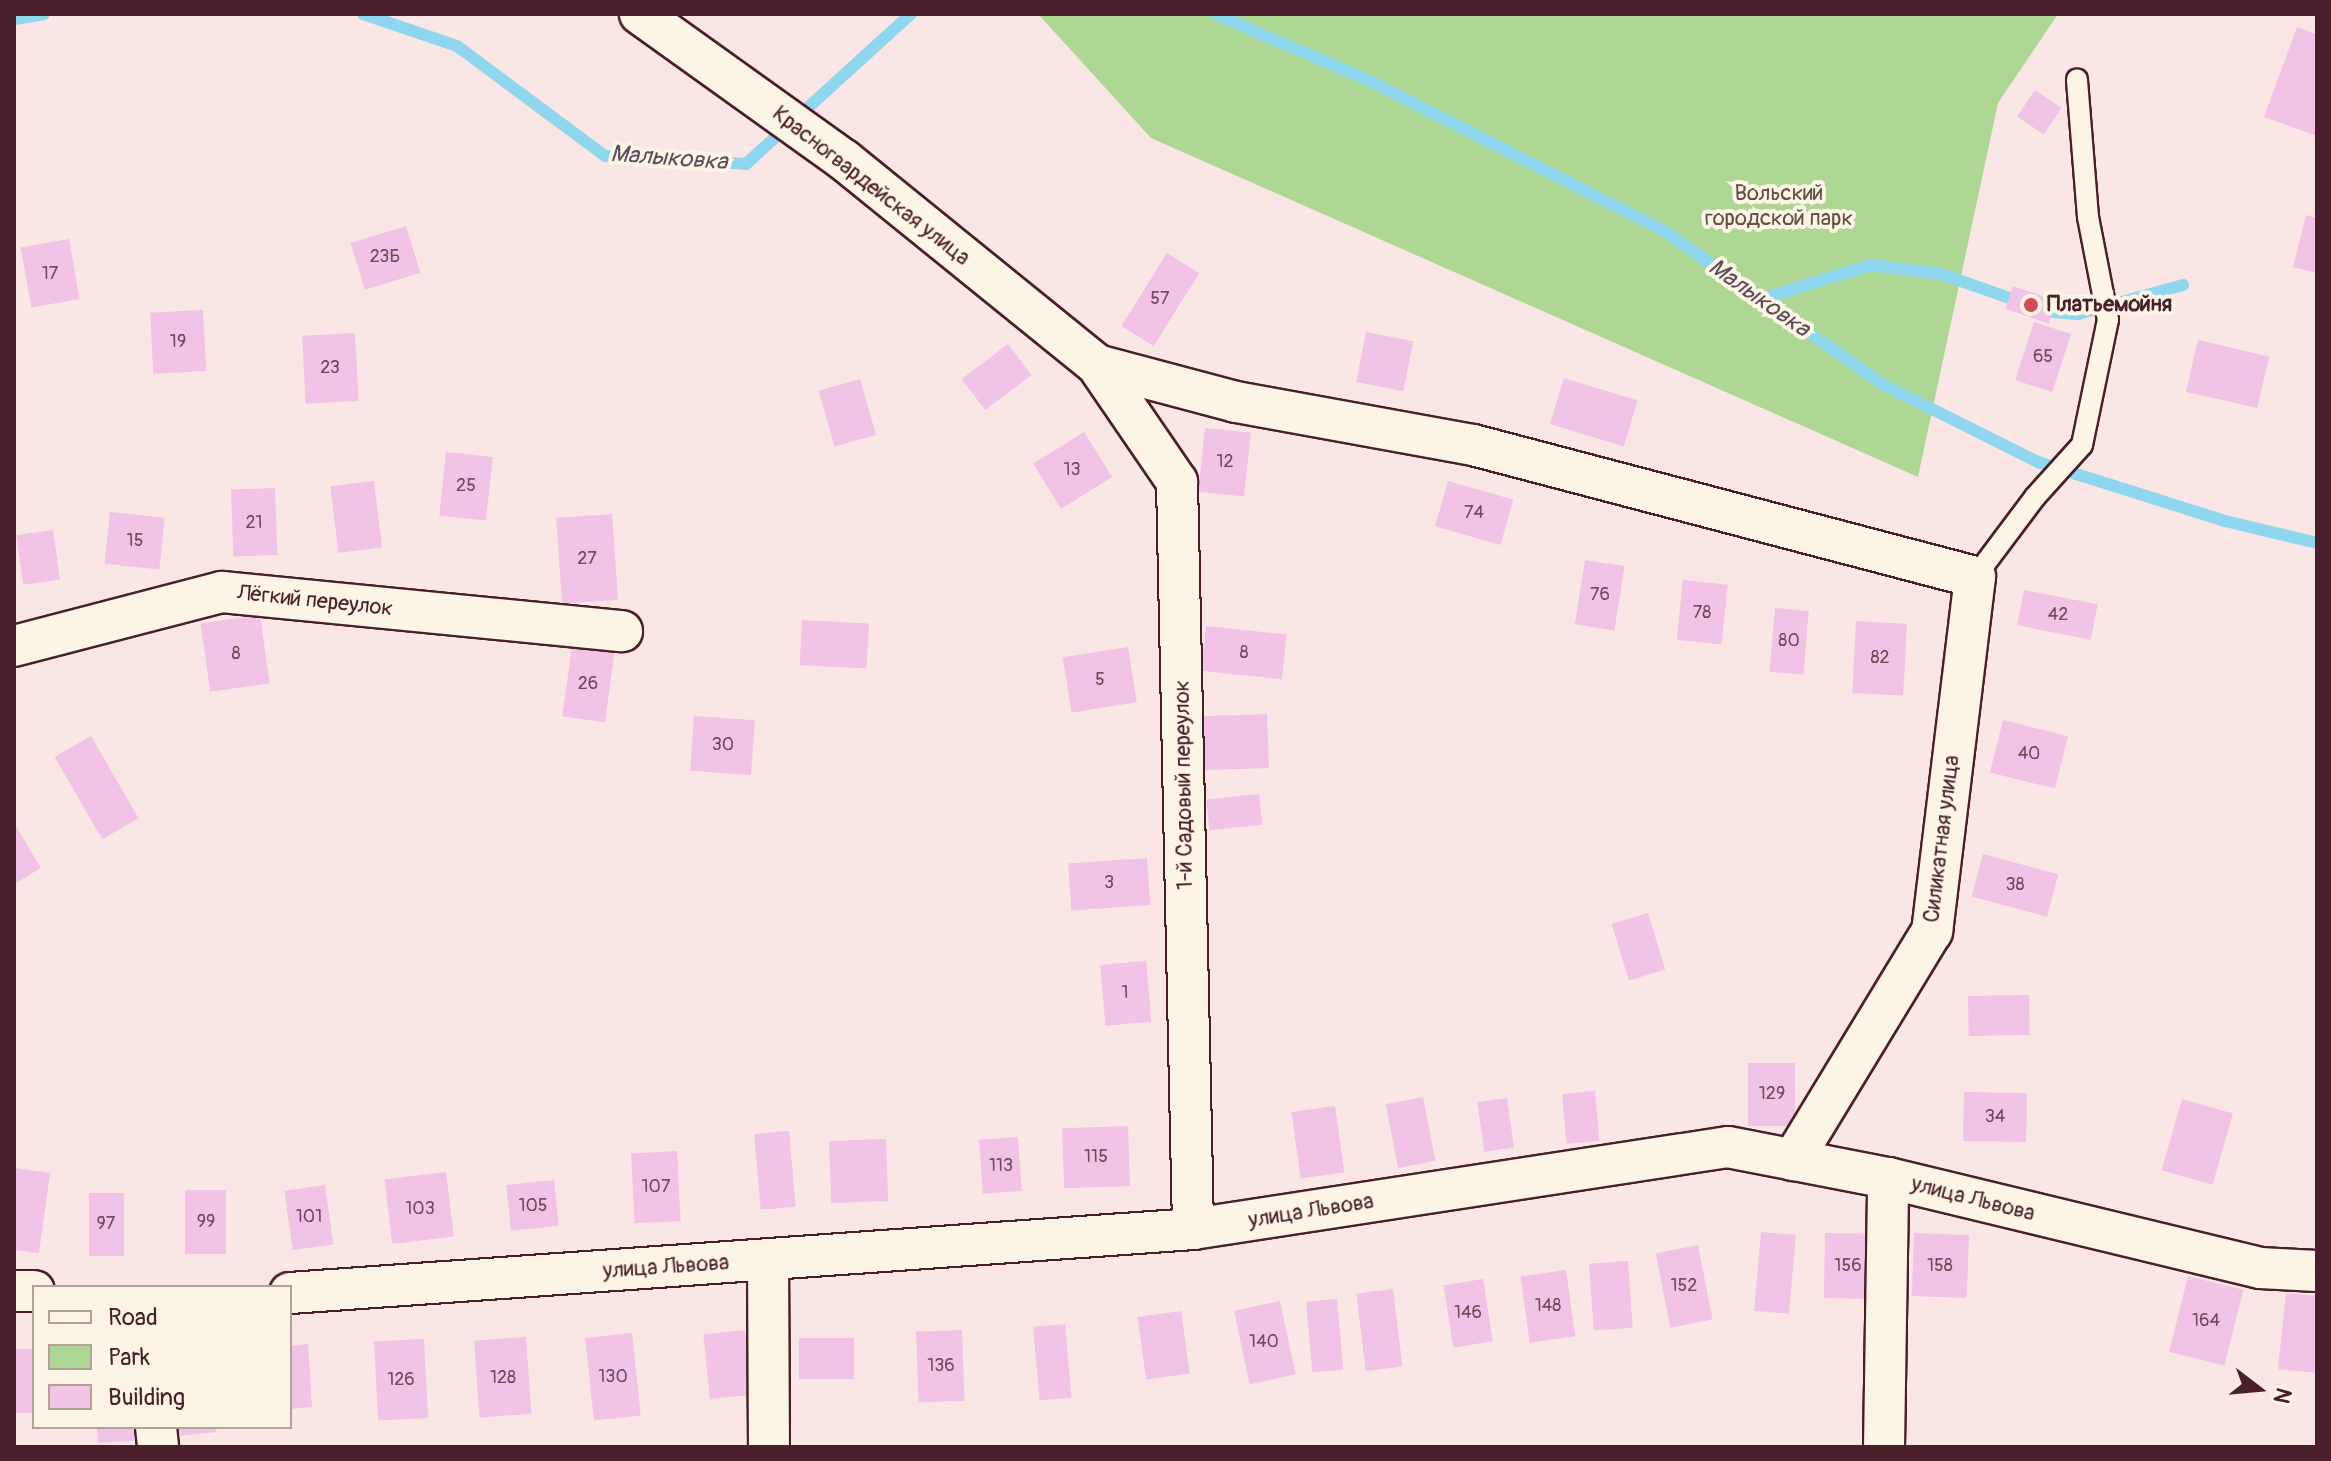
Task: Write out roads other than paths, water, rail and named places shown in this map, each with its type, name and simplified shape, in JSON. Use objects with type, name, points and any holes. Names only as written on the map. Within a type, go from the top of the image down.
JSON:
[{"type":"street","name":"Красногвардейская улица","points":[[640,14],[844,160],[1097,365]]},
{"type":"street","points":[[1097,365],[1236,402],[1473,445],[1975,577]]},
{"type":"street","name":"1-й Садовый переулок","points":[[1097,365],[1177,482],[1193,1229]]},
{"type":"street","name":"Силикатная улица","points":[[1793,1160],[1932,931],[1975,577]]},
{"type":"street","name":"Лёгкий переулок","points":[[14,646],[222,592],[622,631]]},
{"type":"street","name":"улица Львова","points":[[292,1293],[1193,1229],[1728,1147],[1888,1178],[2260,1268],[2317,1271]]},
{"type":"street","points":[[1884,1447],[1888,1178]]},
{"type":"street","points":[[768,1260],[769,1447]]},
{"type":"lane","points":[[1975,577],[2035,497],[2082,445],[2108,320],[2088,217],[2077,79]]},
{"type":"waterway","name":"Малыковка","points":[[14,19],[44,14]]},
{"type":"waterway","name":"Малыковка","points":[[363,14],[457,46],[605,156],[746,164],[911,14]]},
{"type":"waterway","name":"Малыковка","points":[[1215,14],[1370,81],[1666,232],[1882,384],[2038,462],[2225,521],[2317,543]]},
{"type":"waterway","points":[[1761,299],[1871,265],[1941,274],[2009,298]]},
{"type":"waterway","points":[[2054,312],[2078,314],[2183,285]]},
{"type":"place","name":"Платьемойня","points":[[2031,305]]},
{"type":"park label","name":"Вольский городской парк","points":[[1779,206]]}]
